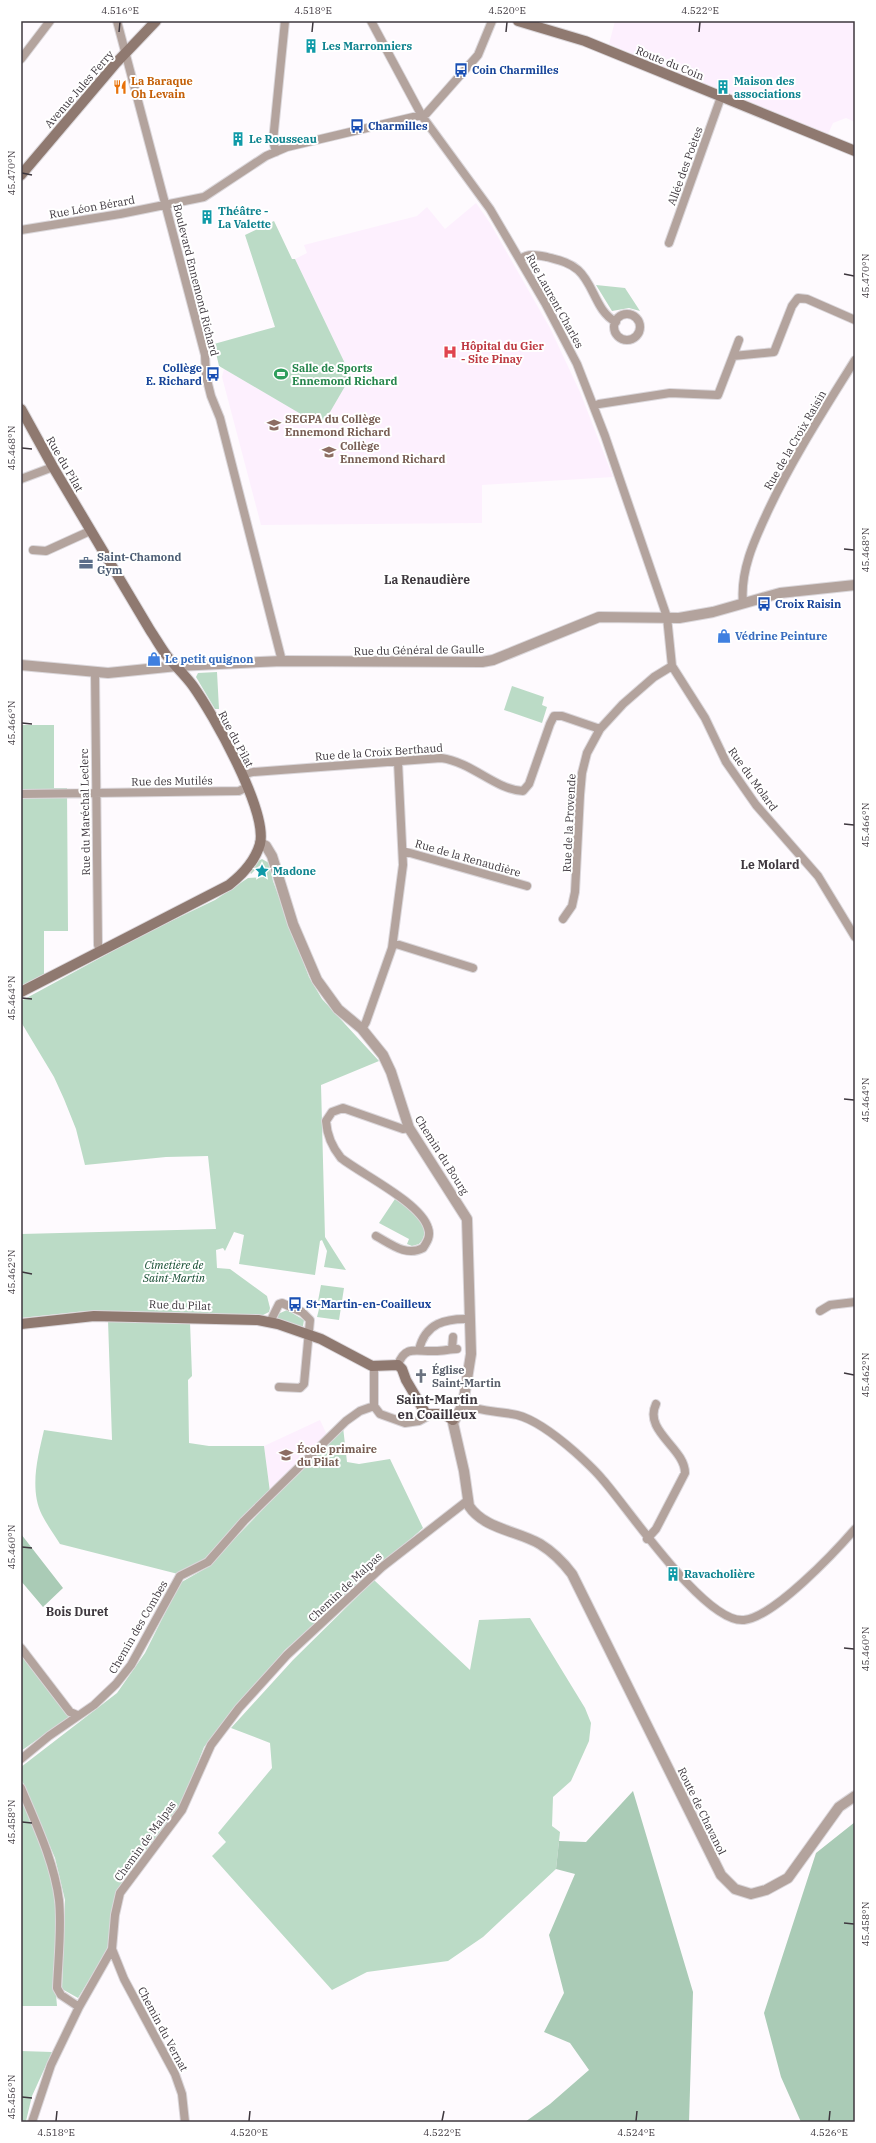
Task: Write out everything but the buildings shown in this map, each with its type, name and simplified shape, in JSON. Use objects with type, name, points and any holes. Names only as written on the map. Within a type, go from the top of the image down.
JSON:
[{"type":"main road","name":"Avenue Jules Ferry","points":[[21,174],[116,63],[156,21]]},
{"type":"main road","name":"Route du Coin","points":[[518,21],[585,41],[855,151]]},
{"type":"main road","name":"Rue du Pilat","points":[[21,409],[90,531],[150,630],[166,655],[177,666],[201,698],[248,787],[259,820],[260,843]]},
{"type":"main road","points":[[21,992],[229,885],[245,870],[260,843]]},
{"type":"main road","name":"Rue du Pilat","points":[[21,1324],[94,1316],[222,1318],[270,1322],[308,1334],[335,1345],[374,1367]]},
{"type":"main road","points":[[374,1367],[398,1365],[402,1369],[420,1407],[426,1414],[444,1414],[453,1420]]},
{"type":"street","points":[[21,59],[50,21]]},
{"type":"street","name":"Boulevard Ennemond Richard","points":[[117,21],[127,53],[205,355],[206,376],[212,403],[220,418],[282,661]]},
{"type":"street","points":[[276,152],[273,141],[285,21]]},
{"type":"street","name":"Rue Laurent Charles","points":[[371,21],[422,116],[484,200],[520,258],[566,341],[592,400],[667,617]]},
{"type":"street","points":[[422,116],[434,108],[478,55],[492,21]]},
{"type":"street","name":"Allée des Poètes","points":[[669,243],[721,97]]},
{"type":"street","name":"Rue Léon Bérard","points":[[21,230],[166,205],[211,193],[249,166],[276,152],[294,145],[422,116]]},
{"type":"street","points":[[520,258],[527,255],[536,255],[561,260],[573,266],[584,276],[607,316],[616,322]]},
{"type":"street","points":[[733,356],[774,352],[792,306],[798,298],[807,299],[855,320]]},
{"type":"street","points":[[599,404],[670,393],[718,396],[739,340]]},
{"type":"street","name":"Rue de la Croix Raisin","points":[[743,602],[744,580],[756,538],[788,471],[855,360]]},
{"type":"street","points":[[21,479],[53,467]]},
{"type":"street","points":[[33,550],[46,551],[90,531]]},
{"type":"street","name":"Rue du Général de Gaulle","points":[[21,665],[95,672],[119,672],[177,666],[282,661],[482,662],[493,660],[599,617],[667,617],[696,615],[780,593],[855,586]]},
{"type":"street","name":"Rue du Molard","points":[[667,617],[672,666],[704,718],[726,762],[756,805],[818,876],[855,937]]},
{"type":"street","name":"Rue de la Provende","points":[[563,919],[572,906],[575,892],[580,795],[584,761],[600,729],[641,687],[672,666]]},
{"type":"street","name":"Rue du Maréchal Leclerc","points":[[95,672],[98,945],[100,952]]},
{"type":"street","name":"Rue de la Croix Berthaud","points":[[242,775],[253,772],[449,759],[478,771],[507,788],[523,791],[529,784],[554,716],[562,716],[600,729]]},
{"type":"street","name":"Rue de la Renaudière","points":[[362,1029],[390,958],[393,943],[403,851],[398,762]]},
{"type":"street","name":"Rue des Mutilés","points":[[21,794],[239,791],[248,787]]},
{"type":"street","name":"Chemin du Bourg","points":[[260,843],[266,846],[272,856],[293,924],[317,980],[338,1009],[362,1029],[383,1055],[392,1072],[409,1128],[467,1219],[472,1354],[463,1404],[453,1420]]},
{"type":"street","name":"Rue de la Renaudière","points":[[403,851],[527,886]]},
{"type":"street","points":[[393,943],[473,968]]},
{"type":"street","points":[[376,1236],[403,1250],[411,1252],[423,1248],[429,1237],[429,1230],[426,1221],[411,1206],[341,1158],[333,1149],[326,1122],[332,1112],[343,1108],[404,1129],[409,1128]]},
{"type":"street","points":[[820,1311],[830,1306],[855,1302]]},
{"type":"street","points":[[270,1322],[276,1306],[279,1304],[286,1304],[308,1316],[311,1324],[308,1334],[304,1384],[300,1388],[279,1387]]},
{"type":"street","points":[[418,1350],[431,1328],[439,1322],[455,1319],[470,1319]]},
{"type":"street","points":[[398,1365],[405,1354],[414,1350],[435,1351],[455,1349],[453,1337]]},
{"type":"street","points":[[374,1367],[374,1406],[380,1414],[400,1422],[419,1421],[430,1415]]},
{"type":"street","points":[[463,1404],[519,1416],[561,1440],[604,1481],[647,1538],[708,1603],[728,1616],[743,1621],[770,1608],[797,1588],[825,1563],[855,1529]]},
{"type":"street","points":[[647,1538],[656,1529],[685,1474],[683,1464],[653,1419],[653,1409],[656,1404]]},
{"type":"street","name":"Chemin des Combes","points":[[21,1759],[77,1715],[108,1693],[122,1677],[180,1576],[208,1562],[244,1521],[346,1421],[360,1411],[374,1406]]},
{"type":"street","points":[[453,1420],[464,1471],[467,1501]]},
{"type":"street","name":"Route de Chavanol","points":[[467,1501],[471,1509],[482,1519],[530,1539],[550,1551],[564,1564],[581,1592],[721,1875],[735,1889],[751,1894],[766,1890],[788,1878],[839,1807],[855,1796]]},
{"type":"street","name":"Chemin de Malpas","points":[[32,2122],[51,2065],[79,2007],[112,1949],[115,1915],[120,1893],[182,1810],[188,1800],[206,1755],[239,1708],[287,1656],[382,1567],[467,1501]]},
{"type":"street","points":[[21,1648],[70,1712],[77,1715]]},
{"type":"street","points":[[21,1788],[44,1842],[57,1890],[60,1914],[58,1992],[79,2007]]},
{"type":"street","name":"Chemin du Vernat","points":[[112,1949],[124,1979],[175,2074],[182,2094],[185,2122]]},
{"type":"shaded area","points":[[615,21],[855,21],[855,122],[846,118],[833,123],[828,134],[609,44]]},
{"type":"shaded area","name":"Hôpital du Gier - Site Pinay","points":[[476,203],[490,223],[550,328],[580,392],[613,477],[482,485],[482,523],[261,525],[222,377],[224,369],[311,420],[324,421],[351,376],[295,259],[307,253],[304,245],[417,216],[427,207],[445,229]]},
{"type":"shaded area","name":"École primaire du Pilat","points":[[320,1420],[327,1435],[316,1447],[310,1450],[294,1469],[291,1468],[289,1473],[271,1491],[264,1446]]},
{"type":"green space","points":[[274,221],[292,259],[295,259],[351,376],[326,419],[318,422],[311,420],[219,366],[214,344],[275,327],[245,235]]},
{"type":"green space","points":[[596,285],[625,288],[640,311],[629,308],[612,311]]},
{"type":"green space","points":[[217,672],[219,709],[215,709],[196,677],[198,673]]},
{"type":"green space","points":[[512,686],[544,697],[542,705],[547,707],[542,723],[504,710]]},
{"type":"green space","points":[[21,725],[54,725],[54,788],[67,788],[68,931],[44,931],[44,974],[21,986]]},
{"type":"green space","name":"Cimetière de Saint-Martin","points":[[262,859],[269,863],[273,881],[309,977],[322,999],[379,1061],[321,1085],[325,1237],[346,1270],[324,1267],[327,1251],[322,1240],[320,1241],[315,1275],[239,1264],[244,1235],[234,1232],[225,1251],[223,1248],[216,1250],[217,1268],[230,1269],[267,1296],[270,1308],[269,1312],[261,1316],[86,1311],[21,1318],[21,1234],[216,1229],[208,1156],[166,1157],[85,1165],[76,1129],[64,1099],[54,1077],[21,1022],[21,1001],[144,934],[215,900],[248,878],[264,877],[267,872],[264,865],[259,866],[251,874],[250,872],[258,861]]},
{"type":"green space","points":[[395,1199],[413,1212],[422,1224],[424,1231],[423,1237],[419,1244],[412,1246],[407,1244],[409,1239],[379,1223]]},
{"type":"green space","points":[[321,1285],[344,1288],[339,1320],[317,1317],[321,1301],[318,1301]]},
{"type":"green space","points":[[287,1310],[304,1320],[303,1326],[301,1327],[278,1320],[278,1314]]},
{"type":"green space","points":[[108,1320],[190,1322],[192,1376],[188,1380],[189,1443],[209,1446],[264,1446],[270,1492],[236,1525],[200,1564],[178,1574],[60,1544],[44,1519],[38,1505],[35,1484],[37,1461],[44,1430],[112,1440]]},
{"type":"green space","points":[[343,1427],[347,1462],[359,1464],[390,1459],[423,1528],[285,1650],[204,1747],[181,1806],[119,1890],[110,1946],[78,1998],[62,1989],[65,1900],[55,1858],[21,1778],[21,1767],[117,1693],[145,1653],[180,1583],[206,1568]]},
{"type":"green space","points":[[21,1534],[63,1588],[43,1607],[21,1581]]},
{"type":"green space","points":[[374,1580],[470,1670],[479,1620],[530,1618],[585,1708],[591,1723],[589,1741],[571,1781],[553,1797],[552,1826],[560,1832],[556,1869],[483,1937],[448,1961],[367,1972],[332,1990],[212,1856],[226,1842],[218,1833],[272,1768],[270,1743],[231,1728],[293,1660]]},
{"type":"green space","points":[[21,1652],[69,1717],[21,1751]]},
{"type":"green space","points":[[633,1791],[693,1992],[689,2122],[525,2122],[550,2104],[589,2070],[570,2043],[544,2032],[564,1993],[549,1935],[575,1874],[556,1869],[559,1841],[586,1842]]},
{"type":"green space","points":[[21,1795],[39,1838],[49,1869],[55,1900],[57,2006],[21,2006]]},
{"type":"green space","points":[[855,1822],[855,2122],[801,2122],[781,2077],[764,2013],[816,1853]]},
{"type":"green space","points":[[21,2051],[52,2052],[32,2096],[26,2121],[21,2121]]},
{"type":"place","name":"Les Marronniers","points":[[311,46]]},
{"type":"place","name":"Coin Charmilles","points":[[461,70]]},
{"type":"place","name":"La Baraque Oh Levain","points":[[120,87]]},
{"type":"place","name":"Maison des associations","points":[[723,87]]},
{"type":"place","name":"Charmilles","points":[[357,126]]},
{"type":"place","name":"Le Rousseau","points":[[238,139]]},
{"type":"place","name":"Théâtre - La Valette","points":[[207,217]]},
{"type":"place","name":"Hôpital du Gier - Site Pinay","points":[[450,352]]},
{"type":"place","name":"Collège E. Richard","points":[[213,374]]},
{"type":"place","name":"Salle de Sports Ennemond Richard","points":[[281,374]]},
{"type":"place","name":"SEGPA du Collège Ennemond Richard","points":[[274,425]]},
{"type":"place","name":"Collège Ennemond Richard","points":[[329,452]]},
{"type":"place","name":"Saint-Chamond Gym","points":[[86,563]]},
{"type":"place","name":"Croix Raisin","points":[[764,604]]},
{"type":"place","name":"Védrine Peinture","points":[[724,636]]},
{"type":"place","name":"Le petit quignon","points":[[154,659]]},
{"type":"place","name":"Madone","points":[[262,871]]},
{"type":"place","name":"St-Martin-en-Coailleux","points":[[295,1304]]},
{"type":"place","name":"Église Saint-Martin","points":[[421,1376]]},
{"type":"place","name":"École primaire du Pilat","points":[[286,1455]]},
{"type":"place","name":"Ravacholière","points":[[673,1574]]},
{"type":"district","name":"La Renaudière","points":[[427,580]]},
{"type":"district","name":"Le Molard","points":[[770,865]]},
{"type":"district","name":"Saint-Martin en Coailleux","points":[[437,1406]]},
{"type":"district","name":"Bois Duret","points":[[77,1612]]}]
